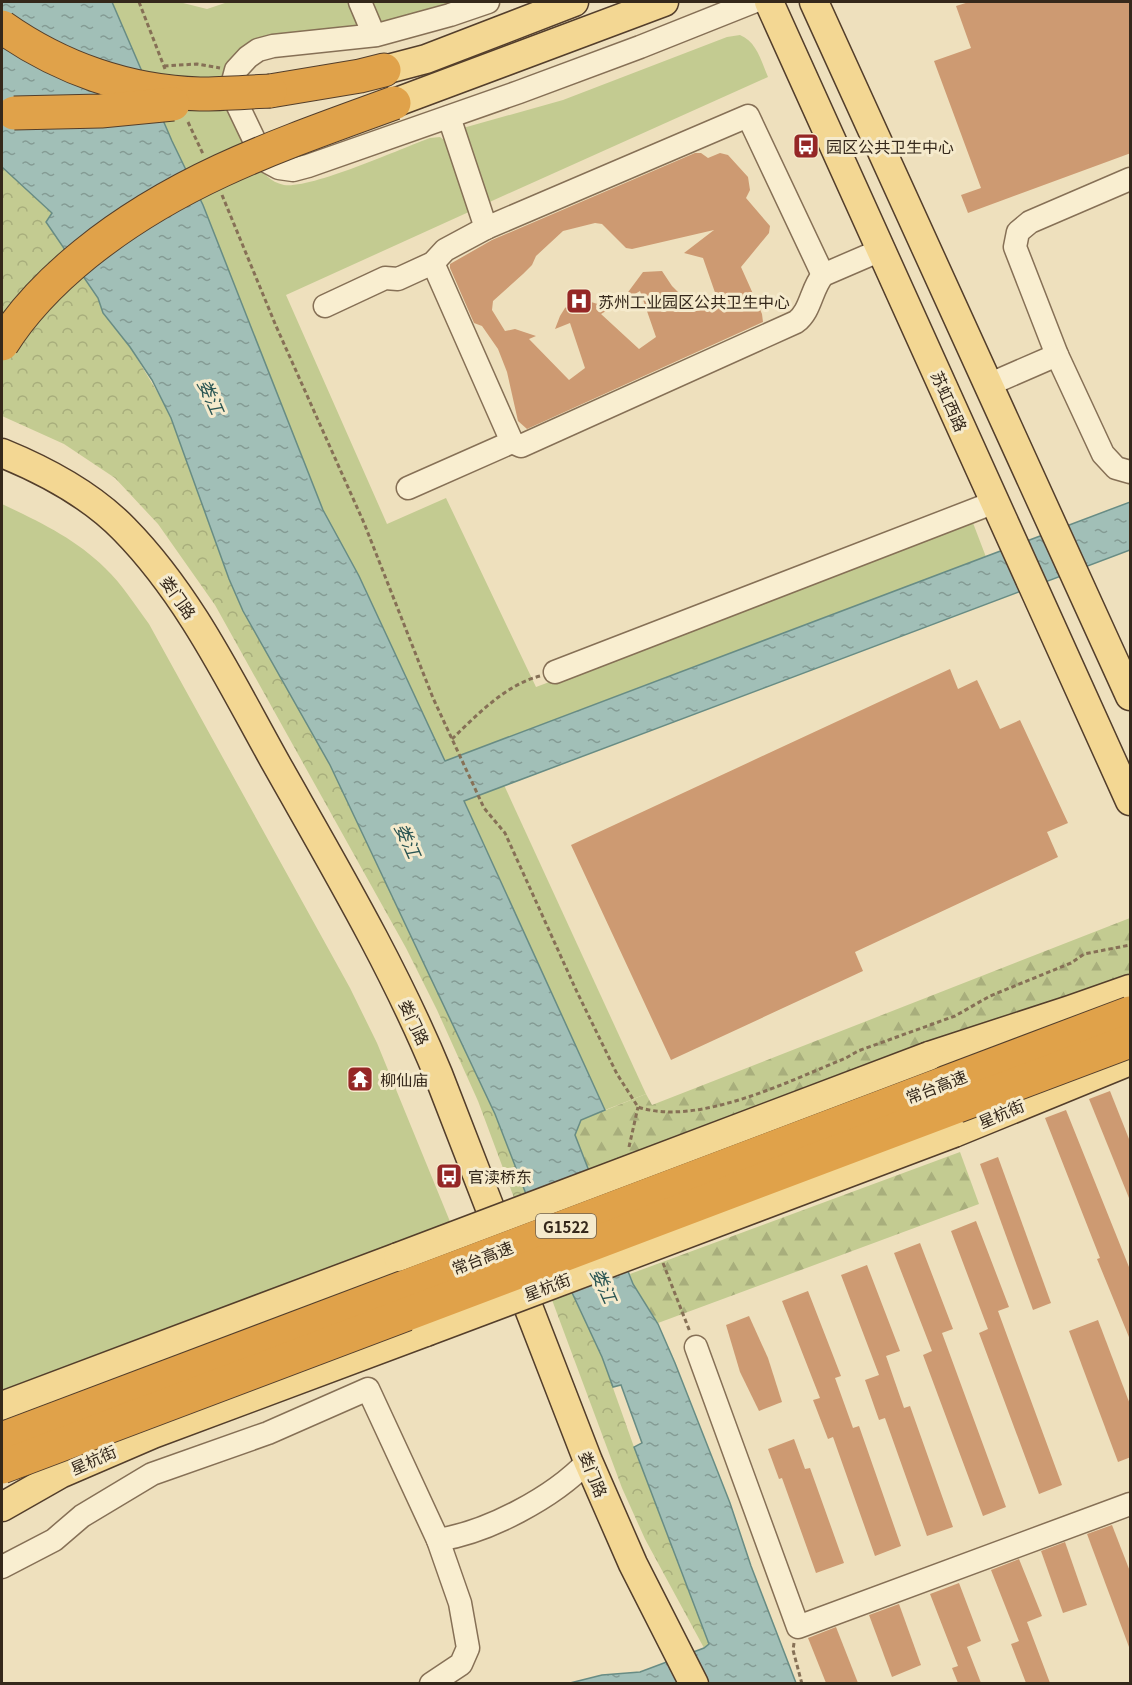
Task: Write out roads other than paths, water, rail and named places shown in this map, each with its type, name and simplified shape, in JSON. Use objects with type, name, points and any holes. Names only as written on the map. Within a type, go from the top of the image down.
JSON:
[{"type":"highway","points":[[2,27],[22,42],[63,63],[123,83],[169,92],[201,94],[270,91]]},
{"type":"highway","points":[[2,113],[101,111],[199,101],[360,76],[384,70]]},
{"type":"highway","points":[[2,344],[26,310],[72,265],[143,211],[204,177],[258,154],[394,103]]},
{"type":"highway","name":"常台高速","points":[[2,1439],[1131,1013]]},
{"type":"highway","name":"常台高速","points":[[2,1467],[1131,1041]]},
{"type":"main road","points":[[384,70],[426,59],[574,2]]},
{"type":"main road","points":[[394,103],[664,2]]},
{"type":"main road","name":"苏虹西路","points":[[769,2],[1131,801]]},
{"type":"main road","points":[[814,2],[1131,696]]},
{"type":"main road","name":"娄门路","points":[[2,453],[73,489],[108,514],[131,536],[165,577],[204,634],[361,915],[411,1012],[438,1074],[582,1468]]},
{"type":"main road","name":"娄门路","points":[[2,471],[65,503],[103,532],[153,587],[194,650],[346,922],[404,1035],[582,1468],[633,1564],[669,1654],[675,1683]]},
{"type":"main road","points":[[2,1406],[929,1056],[1131,989]]},
{"type":"main road","name":"星杭街","points":[[2,1507],[60,1474],[153,1434],[954,1133],[1131,1061]]},
{"type":"main road","name":"娄门路","points":[[669,1654],[694,1683]]},
{"type":"street","points":[[360,2],[374,35]]},
{"type":"street","points":[[488,2],[450,15],[374,35],[266,48],[248,57],[236,70],[232,81],[234,94],[258,150],[266,161],[282,169],[293,170],[308,166],[640,47],[753,2]]},
{"type":"street","points":[[325,306],[385,278],[398,279],[433,262],[445,250],[486,228],[748,116],[823,275]]},
{"type":"street","points":[[448,117],[486,228]]},
{"type":"street","points":[[1131,179],[1030,222],[1018,232],[1015,247],[1057,355],[1103,454],[1116,468],[1131,472]]},
{"type":"street","points":[[433,262],[512,442],[521,446],[796,322],[803,317],[818,281],[823,275],[881,250]]},
{"type":"street","points":[[988,385],[1057,355]]},
{"type":"street","points":[[408,488],[512,442]]},
{"type":"street","points":[[555,672],[995,502]]},
{"type":"street","points":[[696,1347],[798,1627],[1131,1504]]},
{"type":"street","points":[[2,1567],[54,1540],[82,1516],[152,1474],[268,1433],[368,1389],[438,1540],[460,1603],[468,1648],[461,1664],[431,1683]]},
{"type":"street","points":[[438,1540],[455,1537],[524,1510],[582,1468]]},
{"type":"water","name":"娄江","points":[[2,2],[112,2],[172,141],[203,205],[323,510],[359,576],[445,761],[1130,502],[1130,550],[464,801],[605,1110],[581,1120],[575,1135],[633,1284],[658,1324],[675,1363],[730,1503],[751,1566],[796,1683],[570,1683],[602,1675],[640,1672],[704,1648],[709,1644],[634,1447],[642,1443],[621,1385],[613,1387],[602,1357],[526,1194],[495,1114],[330,765],[243,611],[229,579],[171,418],[152,380],[103,313],[98,298],[46,222],[52,213],[2,167]]},
{"type":"place","name":"园区公共卫生中心","points":[[806,146]]},
{"type":"place","name":"苏州工业园区公共卫生中心","points":[[579,301]]},
{"type":"place","name":"柳仙庙","points":[[360,1079]]},
{"type":"place","name":"官渎桥东","points":[[449,1176]]}]
